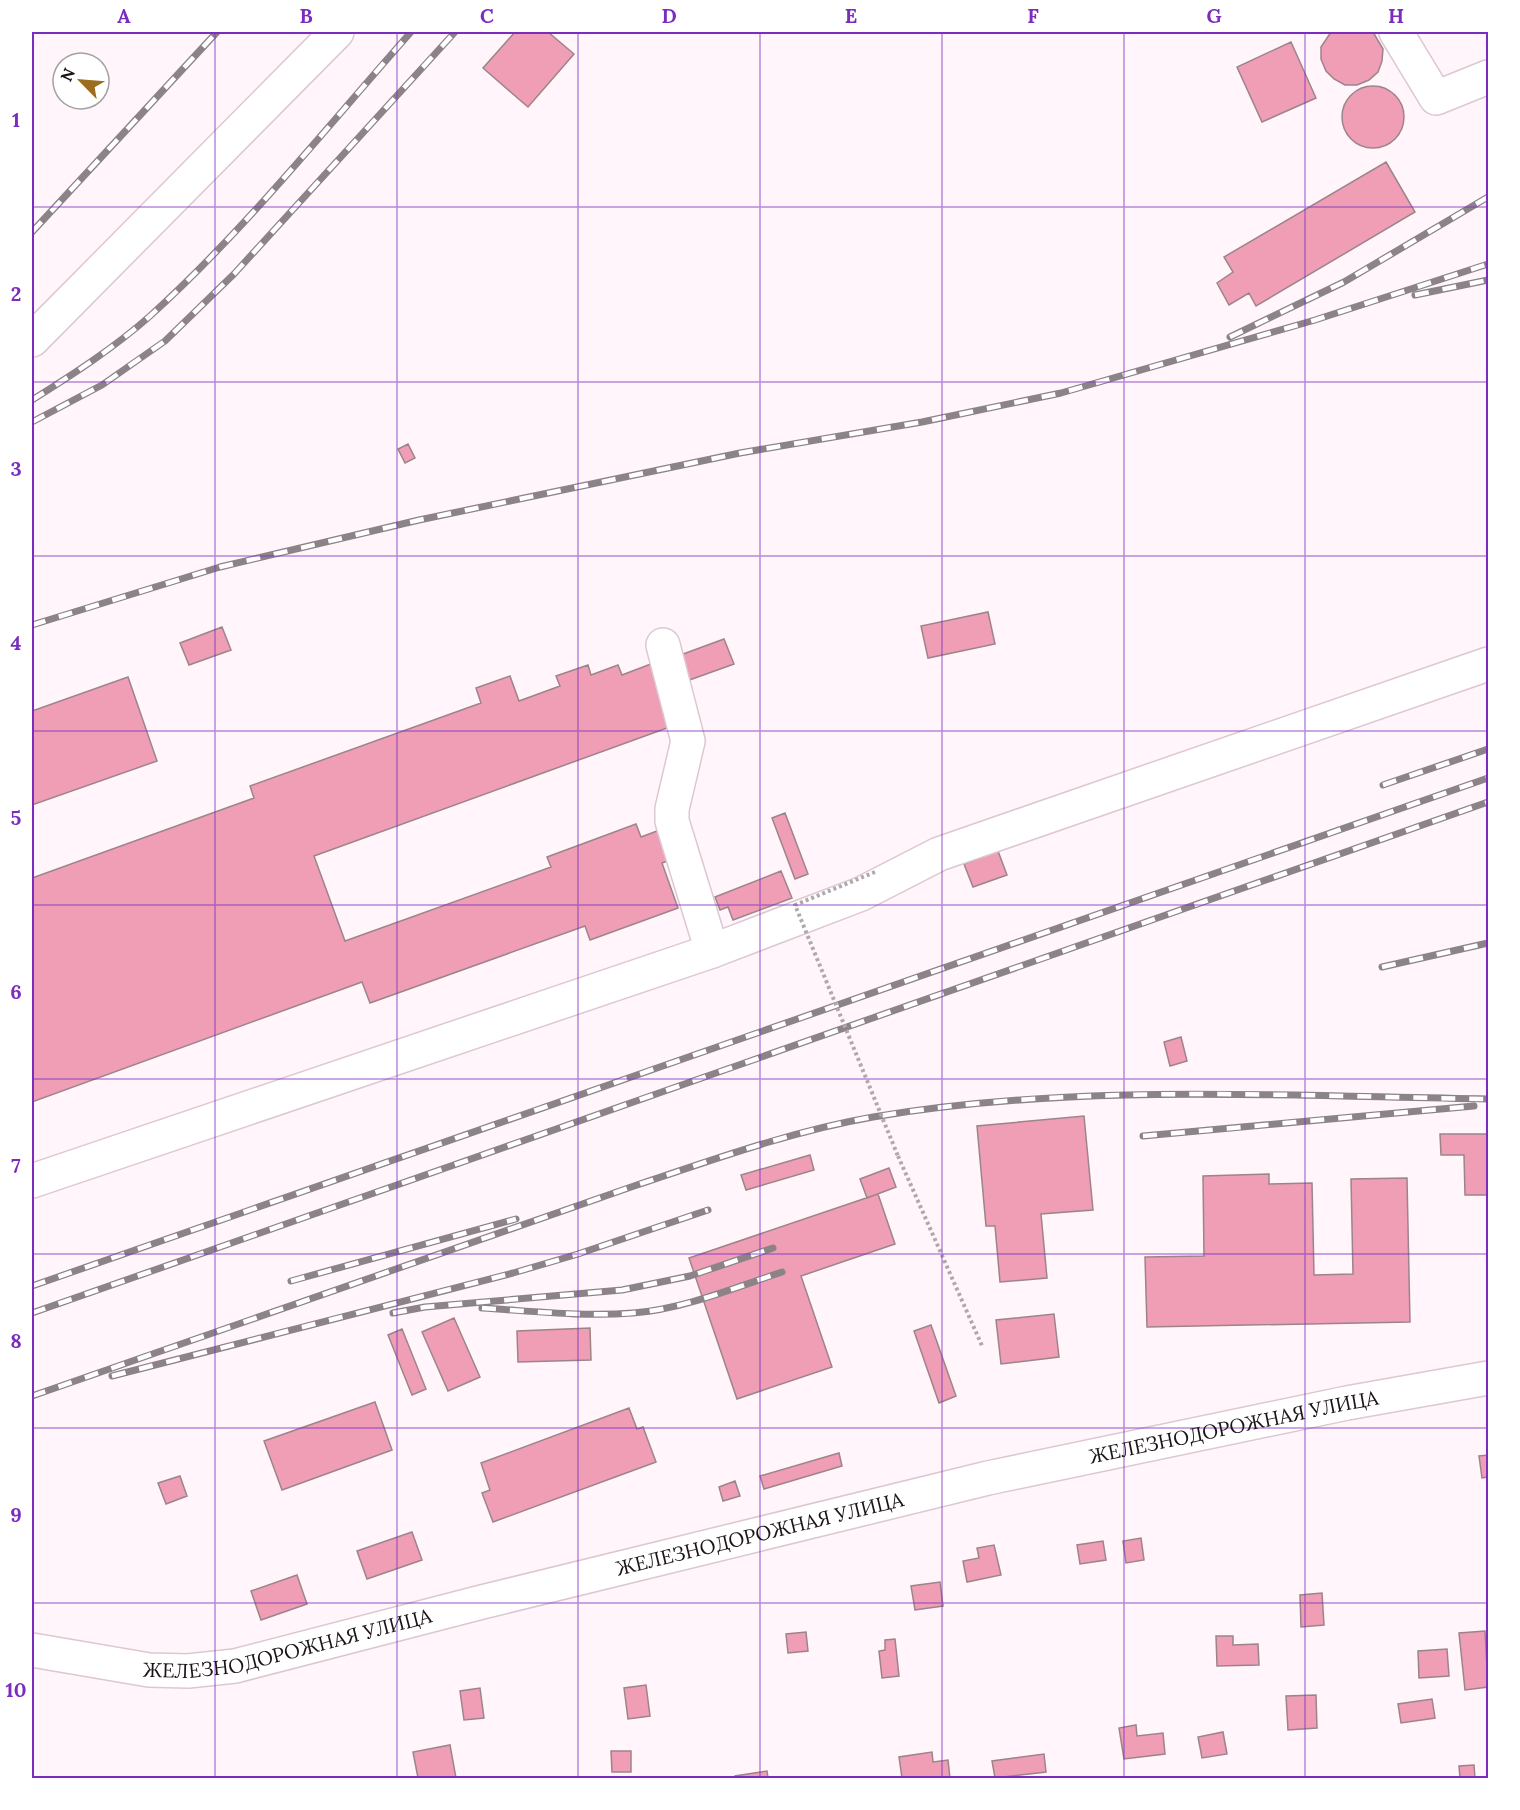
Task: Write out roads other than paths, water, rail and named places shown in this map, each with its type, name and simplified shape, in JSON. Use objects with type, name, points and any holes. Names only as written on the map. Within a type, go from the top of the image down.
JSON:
[{"type":"street","points":[[32,340],[337,32]]},
{"type":"street","points":[[1396,32],[1436,98],[1488,77]]},
{"type":"street","points":[[663,645],[687,741],[672,809],[672,821],[712,951]]},
{"type":"street","points":[[32,1181],[712,951],[861,894],[939,854],[1488,664]]},
{"type":"street","name":"ЖЕЛЕЗНОДОРОЖНАЯ УЛИЦА","points":[[32,1650],[148,1670],[188,1671],[235,1666],[492,1599],[988,1478],[1347,1403],[1488,1377]]},
{"type":"railway","points":[[32,232],[217,32]]},
{"type":"railway","points":[[32,400],[122,339],[185,283],[252,214],[411,32]]},
{"type":"railway","points":[[32,422],[102,385],[165,341],[234,274],[455,32]]},
{"type":"railway","points":[[1230,337],[1344,282],[1488,197]]},
{"type":"railway","points":[[32,625],[220,567],[419,520],[740,453],[922,422],[1061,393],[1315,320],[1488,264]]},
{"type":"railway","points":[[1415,295],[1488,280]]},
{"type":"railway","points":[[1383,785],[1488,749]]},
{"type":"railway","points":[[32,1286],[1488,778]]},
{"type":"railway","points":[[32,1313],[1488,802]]},
{"type":"railway","points":[[1382,967],[1488,943]]},
{"type":"railway","points":[[32,1396],[634,1186],[752,1147],[843,1123],[949,1106],[1026,1099],[1103,1096],[1257,1094],[1488,1099]]},
{"type":"railway","points":[[1143,1136],[1474,1106]]},
{"type":"railway","points":[[112,1376],[513,1273],[578,1254],[708,1210]]},
{"type":"railway","points":[[291,1281],[516,1219]]},
{"type":"railway","points":[[393,1313],[425,1307],[622,1290],[690,1276],[773,1248]]},
{"type":"railway","points":[[482,1308],[595,1314],[652,1311],[708,1297],[782,1272]]}]
